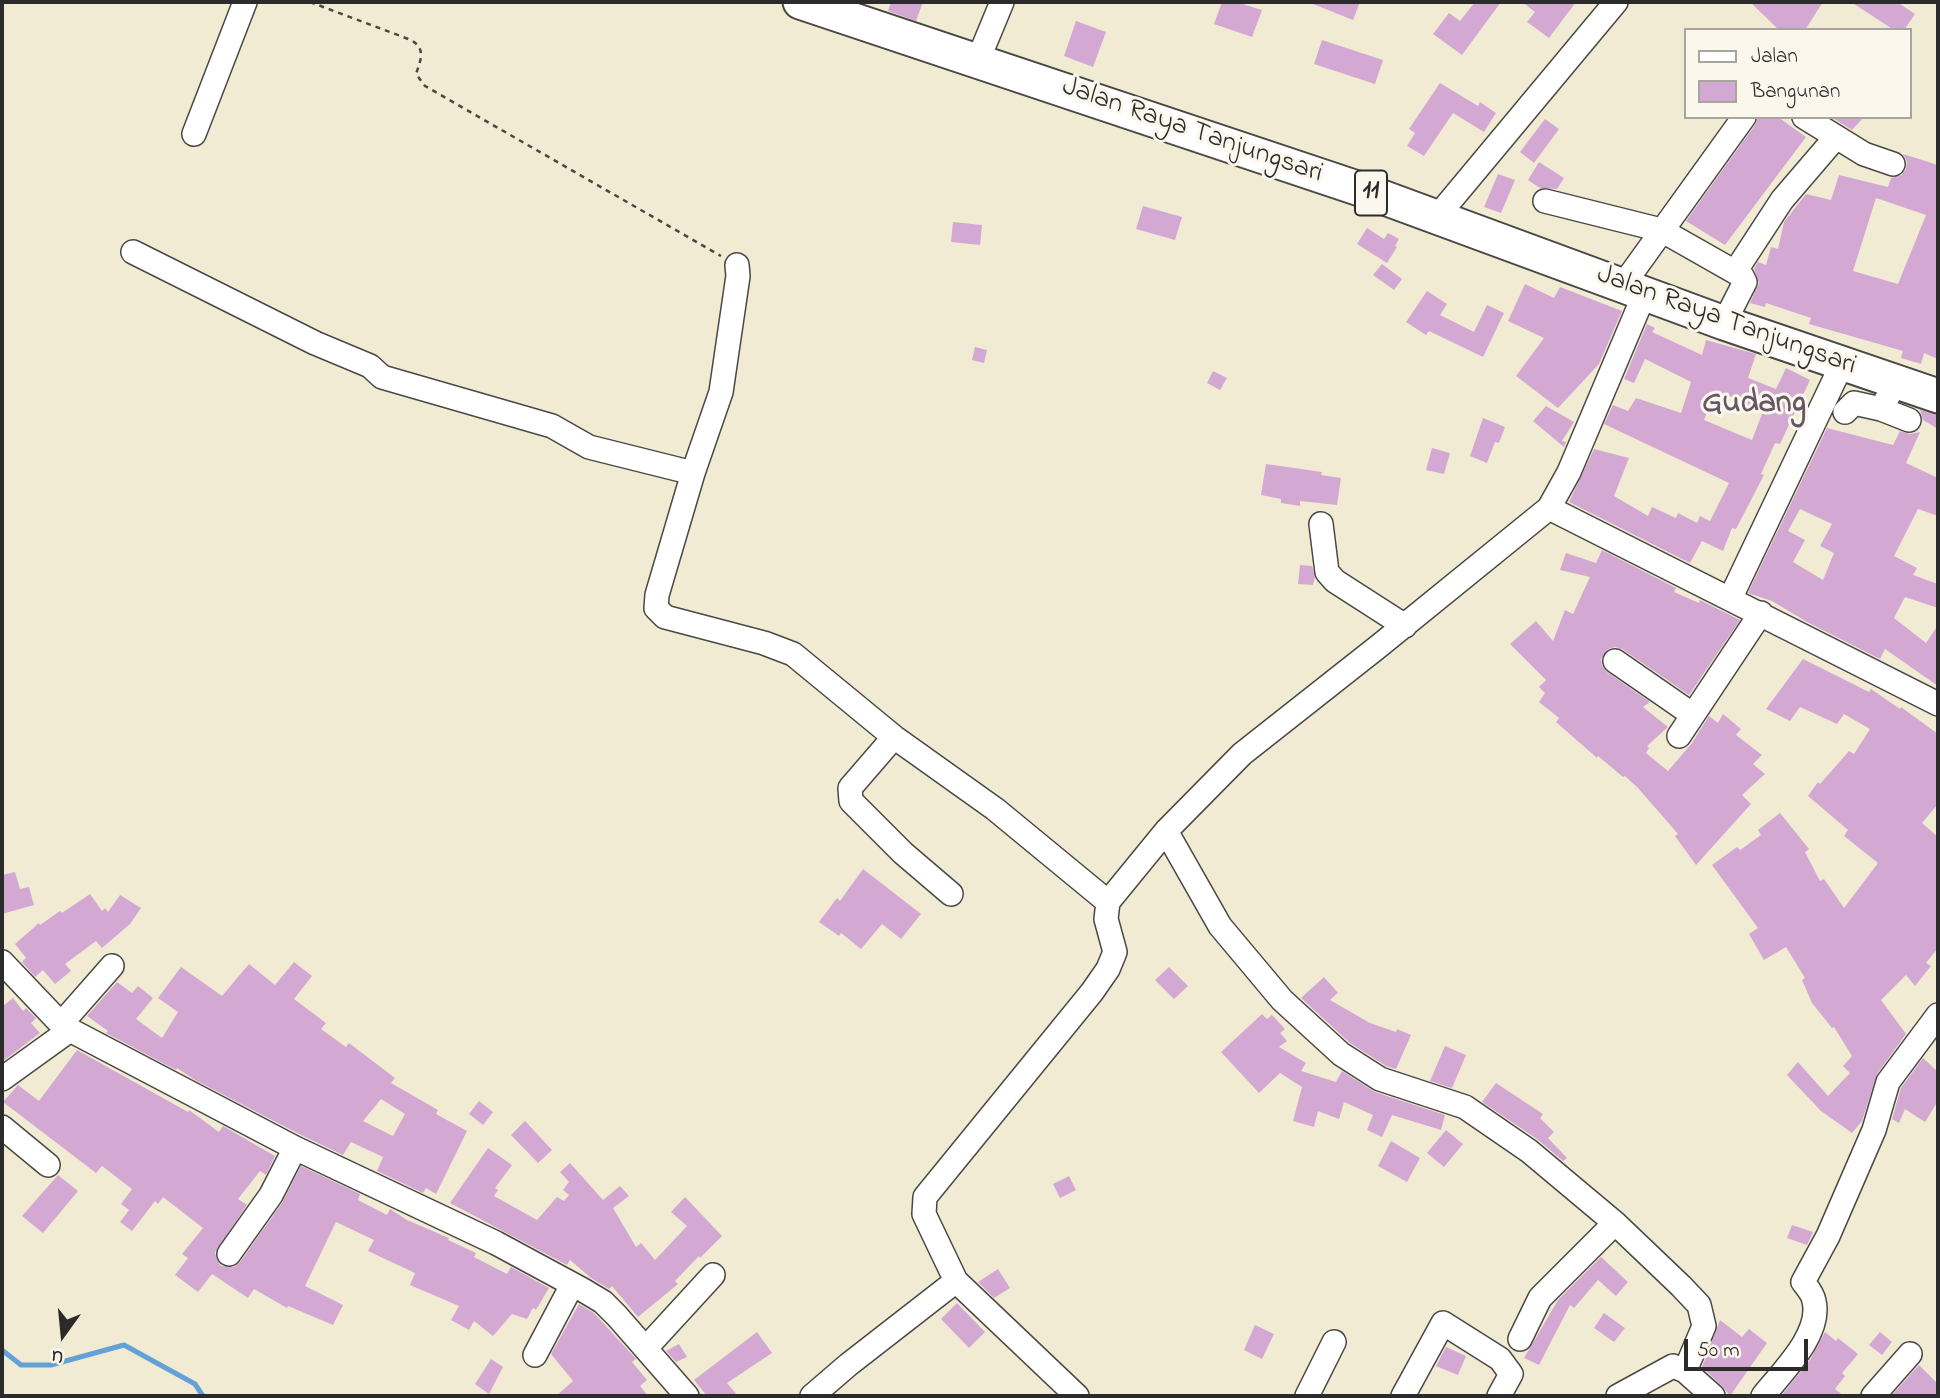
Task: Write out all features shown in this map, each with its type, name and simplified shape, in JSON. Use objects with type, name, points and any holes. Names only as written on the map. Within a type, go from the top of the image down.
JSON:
[{"type":"highway","name":"Jalan Raya Tanjungsari","points":[[800,2],[1325,177],[1842,364],[1889,396],[1938,396]]},
{"type":"street","points":[[194,134],[245,2]]},
{"type":"street","points":[[978,60],[1002,2]]},
{"type":"street","points":[[1436,218],[1616,2]]},
{"type":"street","points":[[1077,1396],[956,1281],[924,1214],[925,1197],[1108,969],[1115,952],[1106,919],[1108,902],[1166,831],[1242,754],[1549,508],[1569,472],[1633,290],[1661,230],[1743,119]]},
{"type":"street","points":[[1807,119],[1864,154],[1893,164]]},
{"type":"street","points":[[1735,272],[1782,200],[1836,137]]},
{"type":"street","points":[[1545,201],[1661,230],[1742,276],[1745,282],[1724,323]]},
{"type":"street","points":[[133,252],[315,343],[370,366],[382,377],[552,426],[589,447],[693,473]]},
{"type":"street","points":[[737,265],[738,276],[721,392],[693,473],[657,595],[657,611],[665,617],[764,643],[793,654],[894,737],[995,810],[1108,902]]},
{"type":"street","points":[[1731,597],[1842,364]]},
{"type":"street","points":[[1845,412],[1854,403],[1889,396],[1909,420]]},
{"type":"street","points":[[1549,508],[1731,597],[1938,704]]},
{"type":"street","points":[[1321,524],[1327,572],[1335,581],[1405,626]]},
{"type":"street","points":[[1679,736],[1761,613]]},
{"type":"street","points":[[1615,662],[1693,715]]},
{"type":"street","points":[[894,737],[850,788],[851,801],[903,853],[951,894]]},
{"type":"street","points":[[1166,831],[1220,926],[1282,1000],[1341,1054],[1380,1079],[1465,1107],[1530,1151],[1615,1223],[1699,1305],[1704,1326],[1685,1371]]},
{"type":"street","points":[[2,962],[66,1027],[295,1148],[496,1242],[603,1302],[688,1396]]},
{"type":"street","points":[[2,1079],[66,1027],[112,966]]},
{"type":"street","points":[[1763,1396],[1809,1337],[1816,1317],[1814,1299],[1803,1282],[1828,1236],[1874,1130],[1888,1083],[1938,1015]]},
{"type":"street","points":[[2,1127],[48,1165]]},
{"type":"street","points":[[229,1254],[271,1195],[295,1148]]},
{"type":"street","points":[[1520,1339],[1541,1298],[1615,1223]]},
{"type":"street","points":[[646,1348],[713,1275]]},
{"type":"street","points":[[812,1396],[848,1364],[956,1281]]},
{"type":"street","points":[[535,1355],[572,1285]]},
{"type":"street","points":[[1403,1396],[1443,1323],[1500,1359],[1511,1374],[1499,1396]]},
{"type":"street","points":[[1307,1396],[1334,1342]]},
{"type":"street","points":[[1872,1396],[1910,1354]]},
{"type":"street","points":[[1618,1396],[1673,1366],[1685,1371],[1713,1396]]},
{"type":"path","points":[[310,2],[411,40],[419,45],[422,53],[416,74],[425,86],[737,265]]},
{"type":"building","points":[[891,2],[923,2],[916,21],[888,11]]},
{"type":"building","points":[[1222,2],[1236,2],[1262,10],[1252,37],[1214,24]]},
{"type":"building","points":[[1308,2],[1360,2],[1353,20]]},
{"type":"building","points":[[1475,2],[1501,2],[1462,55],[1433,34],[1449,13],[1460,21]]},
{"type":"building","points":[[1522,2],[1576,2],[1549,38],[1527,22],[1535,12]]},
{"type":"building","points":[[1750,2],[1823,2],[1806,28],[1777,28]]},
{"type":"building","points":[[1851,2],[1897,2],[1915,14],[1905,28],[1891,28]]},
{"type":"building","points":[[1076,21],[1106,32],[1093,67],[1064,56]]},
{"type":"building","points":[[1322,40],[1383,60],[1375,84],[1314,64]]},
{"type":"building","points":[[1440,83],[1478,106],[1480,102],[1496,113],[1484,132],[1453,113],[1424,156],[1407,146],[1415,133],[1409,129]]},
{"type":"building","points":[[1545,119],[1559,129],[1534,163],[1520,152]]},
{"type":"building","points":[[1757,119],[1781,119],[1806,137],[1725,245],[1686,221]]},
{"type":"building","points":[[1834,119],[1862,119],[1852,130]]},
{"type":"building","points":[[1903,154],[1938,165],[1938,359],[1924,353],[1921,364],[1901,358],[1903,351],[1809,324],[1811,318],[1766,303],[1765,307],[1750,303],[1759,283],[1754,269],[1758,262],[1766,265],[1771,247],[1778,249],[1784,222],[1806,194],[1831,200],[1839,175],[1888,187],[1891,178],[1902,175],[1907,161]],"holes":[[[1876,198],[1926,215],[1898,284],[1853,271]]]},
{"type":"building","points":[[1539,162],[1564,178],[1557,189],[1540,188],[1528,180]]},
{"type":"building","points":[[1498,174],[1515,180],[1501,213],[1484,207]]},
{"type":"building","points":[[1143,206],[1182,217],[1175,240],[1136,229]]},
{"type":"building","points":[[953,222],[982,225],[980,245],[951,242]]},
{"type":"building","points":[[1367,228],[1384,239],[1388,233],[1399,239],[1387,263],[1357,244]]},
{"type":"building","points":[[1382,264],[1402,279],[1394,290],[1373,275]]},
{"type":"building","points":[[1525,284],[1554,298],[1560,287],[1622,311],[1599,364],[1558,408],[1516,376],[1544,338],[1508,321]]},
{"type":"building","points":[[1427,291],[1447,304],[1440,315],[1474,332],[1487,305],[1504,313],[1483,357],[1429,331],[1426,335],[1406,322]]},
{"type":"building","points":[[1647,324],[1655,328],[1652,332],[1702,355],[1706,340],[1756,354],[1748,378],[1776,389],[1786,368],[1810,380],[1780,444],[1775,443],[1761,474],[1764,475],[1736,529],[1732,528],[1723,551],[1702,541],[1690,563],[1569,502],[1594,449],[1629,458],[1614,496],[1648,516],[1652,507],[1676,518],[1678,513],[1697,523],[1700,516],[1710,521],[1729,483],[1604,424],[1613,405],[1628,411],[1636,398],[1681,413],[1691,382],[1645,359],[1634,383],[1624,379]],"holes":[[[1715,392],[1744,401],[1743,405],[1763,411],[1752,440],[1704,420]]]},
{"type":"building","points":[[975,347],[987,350],[984,363],[972,360]]},
{"type":"building","points":[[1213,371],[1227,378],[1220,390],[1207,383]]},
{"type":"building","points":[[1546,406],[1574,422],[1562,441],[1566,442],[1564,447],[1533,421]]},
{"type":"building","points":[[1920,410],[1938,415],[1938,429],[1923,420]]},
{"type":"building","points":[[1483,418],[1505,427],[1499,443],[1495,442],[1487,463],[1470,456]]},
{"type":"building","points":[[1827,428],[1893,445],[1900,431],[1910,434],[1920,432],[1906,463],[1938,478],[1938,516],[1918,509],[1894,556],[1917,568],[1913,575],[1938,584],[1938,608],[1905,597],[1894,618],[1926,643],[1938,625],[1938,686],[1885,649],[1880,659],[1772,601],[1748,593]],"holes":[[[1800,509],[1832,524],[1820,546],[1834,553],[1823,580],[1793,562],[1805,540],[1788,531]]]},
{"type":"building","points":[[1432,448],[1450,453],[1444,474],[1426,470]]},
{"type":"building","points":[[1266,464],[1322,472],[1321,475],[1341,478],[1337,505],[1300,501],[1300,506],[1281,503],[1281,499],[1261,495]]},
{"type":"building","points":[[1602,550],[1676,588],[1674,592],[1699,603],[1700,600],[1740,620],[1689,695],[1622,649],[1608,649],[1601,659],[1607,672],[1650,702],[1643,707],[1668,727],[1647,746],[1649,748],[1646,753],[1668,771],[1692,743],[1709,716],[1718,723],[1723,714],[1741,729],[1736,735],[1762,755],[1753,764],[1765,774],[1742,795],[1751,804],[1696,865],[1675,836],[1678,834],[1638,788],[1598,756],[1597,758],[1556,722],[1559,718],[1539,702],[1545,693],[1539,687],[1546,680],[1510,644],[1536,621],[1553,641],[1565,610],[1573,614],[1590,577],[1560,570],[1566,553],[1596,563]]},
{"type":"building","points":[[1300,565],[1312,566],[1315,577],[1313,585],[1298,584]]},
{"type":"building","points":[[1803,659],[1869,692],[1871,689],[1938,734],[1938,804],[1922,823],[1938,837],[1938,948],[1926,963],[1931,966],[1915,986],[1906,975],[1881,1000],[1906,1034],[1877,1074],[1862,1121],[1852,1133],[1821,1111],[1787,1075],[1798,1062],[1828,1096],[1850,1073],[1843,1066],[1852,1056],[1834,1027],[1832,1028],[1812,1003],[1802,980],[1805,978],[1786,947],[1764,960],[1749,934],[1758,928],[1712,865],[1737,847],[1740,850],[1761,835],[1758,830],[1780,813],[1809,849],[1805,852],[1820,881],[1824,879],[1844,908],[1878,863],[1844,836],[1848,830],[1808,796],[1849,751],[1854,754],[1870,729],[1844,714],[1837,724],[1800,707],[1790,721],[1766,709]]},
{"type":"building","points":[[863,869],[921,914],[901,939],[882,924],[861,949],[841,933],[839,936],[819,922],[837,898],[840,901]]},
{"type":"building","points":[[15,872],[20,889],[29,887],[34,905],[2,914],[2,875]]},
{"type":"building","points":[[90,894],[102,911],[105,908],[108,912],[120,895],[141,908],[130,924],[102,948],[96,941],[65,964],[71,971],[55,984],[43,970],[35,977],[22,962],[26,958],[15,944],[39,923],[40,925],[60,911],[62,913]]},
{"type":"building","points":[[294,962],[312,976],[294,999],[326,1023],[321,1029],[346,1047],[349,1043],[395,1078],[391,1083],[438,1110],[436,1114],[467,1131],[436,1194],[426,1188],[423,1193],[377,1171],[383,1157],[351,1142],[343,1155],[301,1135],[106,1033],[108,1031],[87,1016],[117,982],[132,993],[138,986],[153,998],[136,1019],[162,1038],[178,1012],[158,998],[181,967],[222,996],[249,964],[275,985]],"holes":[[[381,1099],[405,1114],[393,1136],[363,1121]]]},
{"type":"building","points":[[1169,967],[1188,986],[1174,999],[1155,980]]},
{"type":"building","points":[[1324,977],[1338,993],[1330,1000],[1370,1023],[1411,1035],[1396,1069],[1386,1066],[1350,1043],[1301,998]]},
{"type":"building","points":[[13,998],[23,1011],[26,1008],[36,1018],[31,1023],[40,1033],[2,1062],[2,1007]]},
{"type":"building","points":[[1262,1014],[1267,1019],[1272,1015],[1285,1029],[1280,1033],[1287,1041],[1279,1047],[1306,1063],[1301,1071],[1336,1082],[1342,1071],[1375,1092],[1445,1115],[1441,1130],[1392,1115],[1382,1137],[1367,1130],[1373,1115],[1344,1102],[1339,1119],[1318,1111],[1314,1127],[1293,1121],[1302,1087],[1280,1073],[1259,1093],[1221,1052]]},
{"type":"building","points":[[1445,1046],[1466,1055],[1452,1088],[1430,1081]]},
{"type":"building","points":[[77,1050],[188,1112],[189,1110],[219,1132],[223,1126],[275,1156],[266,1175],[260,1171],[238,1199],[247,1205],[215,1252],[221,1266],[234,1267],[240,1262],[282,1203],[301,1166],[360,1194],[358,1200],[387,1215],[390,1209],[476,1253],[474,1257],[507,1274],[511,1267],[549,1288],[536,1310],[533,1308],[527,1319],[512,1314],[493,1336],[474,1321],[469,1330],[451,1320],[459,1306],[410,1285],[415,1273],[368,1251],[374,1240],[336,1222],[305,1286],[343,1305],[333,1325],[288,1306],[287,1308],[254,1289],[248,1298],[212,1274],[198,1292],[175,1275],[188,1258],[182,1254],[203,1228],[163,1197],[158,1204],[155,1201],[132,1231],[120,1222],[129,1210],[121,1204],[132,1189],[102,1166],[96,1173],[3,1102],[18,1085],[39,1101]]},
{"type":"building","points":[[1923,1058],[1938,1072],[1938,1101],[1925,1122],[1905,1109],[1899,1123],[1892,1119],[1901,1088]]},
{"type":"building","points":[[1496,1083],[1543,1114],[1540,1118],[1554,1132],[1548,1138],[1567,1158],[1563,1161],[1537,1139],[1482,1102]]},
{"type":"building","points":[[479,1101],[493,1112],[483,1125],[469,1114]]},
{"type":"building","points":[[525,1121],[552,1150],[538,1163],[511,1135]]},
{"type":"building","points":[[1446,1130],[1463,1144],[1444,1167],[1427,1153]]},
{"type":"building","points":[[1391,1141],[1420,1158],[1407,1182],[1378,1166]]},
{"type":"building","points":[[488,1148],[512,1165],[495,1188],[498,1190],[494,1196],[537,1220],[557,1197],[564,1201],[569,1195],[563,1190],[569,1182],[560,1172],[570,1163],[603,1200],[620,1186],[629,1196],[613,1208],[636,1247],[641,1243],[655,1260],[687,1226],[671,1212],[685,1197],[722,1236],[675,1281],[678,1284],[638,1317],[612,1286],[609,1289],[591,1278],[570,1260],[567,1265],[450,1203]]},
{"type":"building","points":[[58,1175],[78,1191],[43,1233],[22,1216]]},
{"type":"building","points":[[1069,1176],[1076,1190],[1060,1198],[1053,1184]]},
{"type":"building","points":[[1792,1225],[1813,1232],[1807,1245],[1787,1238]]},
{"type":"building","points":[[1601,1257],[1628,1282],[1616,1296],[1598,1280],[1574,1308],[1570,1305],[1539,1365],[1524,1358],[1558,1300]]},
{"type":"building","points":[[998,1269],[1010,1288],[994,1298],[978,1282]]},
{"type":"building","points":[[957,1303],[985,1332],[969,1348],[941,1319]]},
{"type":"building","points":[[579,1304],[594,1313],[636,1359],[632,1362],[647,1380],[640,1386],[648,1396],[556,1396],[573,1381],[551,1354]]},
{"type":"building","points":[[1604,1313],[1625,1328],[1614,1342],[1594,1328]]},
{"type":"building","points":[[1720,1320],[1742,1337],[1749,1329],[1767,1343],[1730,1396],[1702,1367]]},
{"type":"building","points":[[1255,1325],[1274,1334],[1262,1359],[1244,1350]]},
{"type":"building","points":[[757,1332],[772,1353],[727,1383],[738,1396],[707,1396],[694,1380]]},
{"type":"building","points":[[1825,1332],[1836,1341],[1838,1338],[1858,1354],[1842,1373],[1845,1376],[1835,1389],[1844,1396],[1781,1396],[1810,1360]]},
{"type":"building","points":[[1880,1332],[1892,1342],[1882,1355],[1869,1345]]},
{"type":"building","points":[[679,1344],[687,1357],[676,1362],[666,1351]]},
{"type":"building","points":[[1446,1347],[1466,1356],[1458,1375],[1436,1366]]},
{"type":"building","points":[[491,1359],[503,1367],[489,1394],[475,1384]]},
{"type":"building","points":[[1919,1365],[1938,1384],[1938,1396],[1891,1396]]},
{"type":"waterway","points":[[2,1350],[21,1365],[51,1365],[124,1345],[195,1384],[203,1396]]},
{"type":"district","name":"Gudang","points":[[1754,406]]}]
